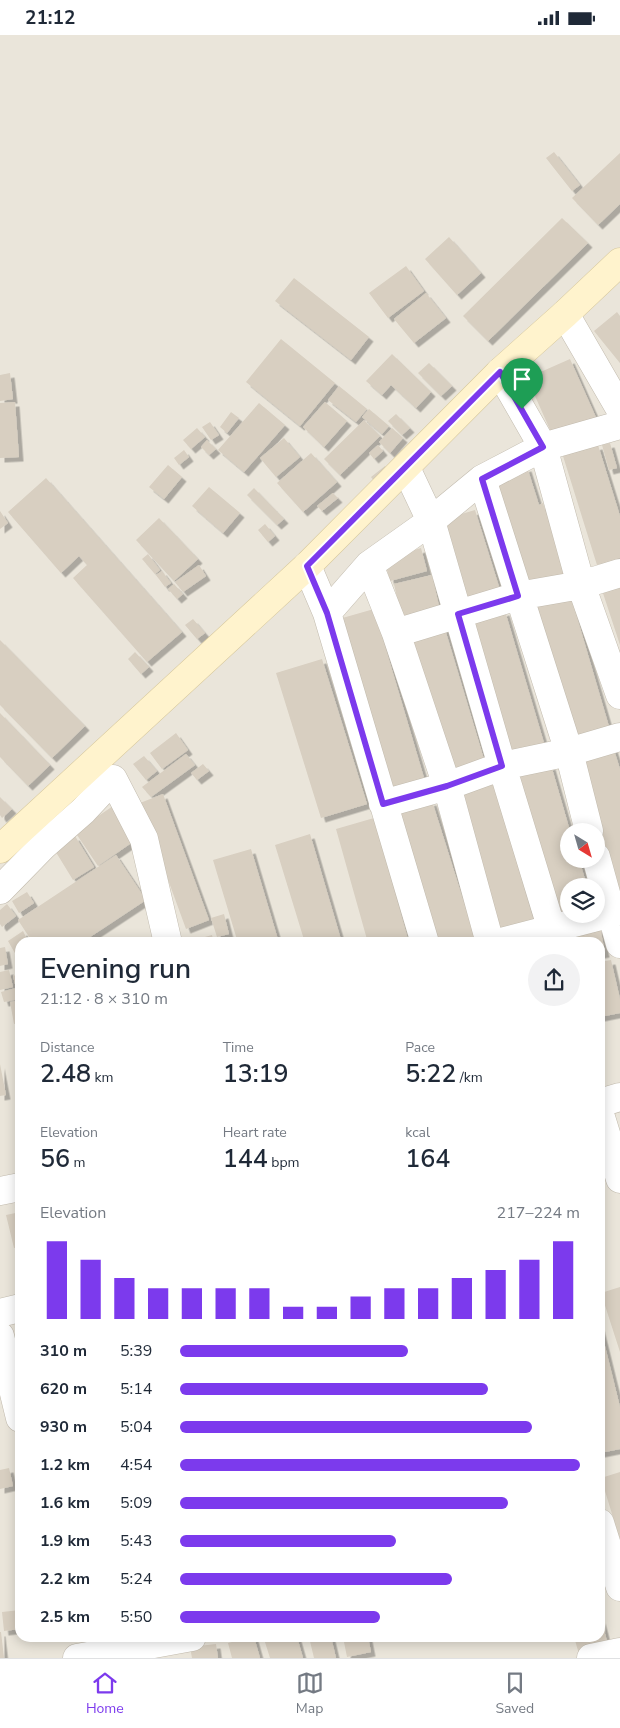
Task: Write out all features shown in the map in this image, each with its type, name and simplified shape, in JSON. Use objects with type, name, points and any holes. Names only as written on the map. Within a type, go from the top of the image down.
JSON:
[{"type":"street","points":[[0,849],[307,566],[500,372],[566,314],[620,262]]},
{"type":"street","points":[[566,314],[620,409]]},
{"type":"street","points":[[500,372],[543,447],[581,585],[620,695]]},
{"type":"street","points":[[327,613],[369,565],[430,521],[482,479],[543,447],[620,425]]},
{"type":"street","points":[[406,468],[430,521],[554,935]]},
{"type":"street","points":[[482,479],[569,752],[588,823]]},
{"type":"street","points":[[369,565],[396,633],[447,786],[488,937]]},
{"type":"street","points":[[307,566],[327,613],[423,937]]},
{"type":"street","points":[[396,633],[518,596],[581,585],[620,573]]},
{"type":"street","points":[[383,804],[447,786],[502,766],[569,752],[620,737]]},
{"type":"street","points":[[0,890],[43,847],[83,811],[113,779],[144,839],[167,937]]},
{"type":"street","points":[[600,868],[615,912],[620,944]]},
{"type":"street","points":[[540,937],[554,935],[615,912]]},
{"type":"street","points":[[605,1102],[620,1097]]},
{"type":"street","points":[[605,1130],[620,1179]]},
{"type":"street","points":[[0,1191],[15,1188]]},
{"type":"street","points":[[0,1313],[15,1309]]},
{"type":"street","points":[[1,1346],[6,1387],[15,1407]]},
{"type":"street","points":[[605,1539],[620,1587]]},
{"type":"street","points":[[80,1651],[152,1642]]},
{"type":"street","points":[[591,1658],[620,1652]]},
{"type":"shaded area","points":[[0,35],[620,35],[620,1658],[0,1658]]},
{"type":"building","points":[[554,152],[580,185],[572,191],[546,158]]},
{"type":"building","points":[[620,153],[620,204],[598,225],[572,198]]},
{"type":"building","points":[[562,218],[588,243],[488,341],[463,316]]},
{"type":"building","points":[[449,237],[481,273],[457,295],[425,259]]},
{"type":"building","points":[[406,266],[424,291],[388,318],[369,293]]},
{"type":"building","points":[[294,278],[369,337],[351,360],[275,301]]},
{"type":"building","points":[[426,293],[446,318],[414,343],[394,319]]},
{"type":"building","points":[[617,312],[620,316],[620,363],[594,331]]},
{"type":"building","points":[[281,339],[335,383],[300,426],[246,382]]},
{"type":"building","points":[[392,354],[431,392],[416,408],[391,385],[382,395],[366,381]]},
{"type":"building","points":[[570,359],[598,422],[555,441],[527,378]]},
{"type":"building","points":[[429,363],[452,386],[441,396],[418,373]]},
{"type":"building","points":[[10,373],[13,399],[0,401],[0,375]]},
{"type":"building","points":[[339,386],[367,409],[356,422],[328,400]]},
{"type":"building","points":[[15,402],[19,457],[0,458],[0,403]]},
{"type":"building","points":[[325,402],[347,421],[324,447],[303,427]]},
{"type":"building","points":[[259,403],[285,425],[244,472],[218,450]]},
{"type":"building","points":[[369,409],[389,426],[382,434],[362,417]]},
{"type":"building","points":[[231,412],[239,418],[227,433],[220,427]]},
{"type":"building","points":[[396,414],[410,428],[402,435],[388,421]]},
{"type":"building","points":[[364,420],[380,436],[340,475],[324,459]]},
{"type":"building","points":[[210,422],[219,435],[211,440],[202,427]]},
{"type":"building","points":[[197,428],[205,437],[191,449],[183,440]]},
{"type":"building","points":[[392,428],[403,438],[390,453],[379,442]]},
{"type":"building","points":[[284,438],[300,457],[276,477],[260,458]]},
{"type":"building","points":[[207,440],[216,449],[209,455],[201,447]]},
{"type":"building","points":[[610,443],[617,468],[609,470],[602,445]]},
{"type":"building","points":[[378,445],[383,451],[374,459],[369,453]]},
{"type":"building","points":[[598,445],[620,516],[620,558],[597,565],[563,456]]},
{"type":"building","points":[[184,450],[189,457],[179,465],[174,458]]},
{"type":"building","points":[[311,453],[337,482],[303,512],[277,483]]},
{"type":"building","points":[[168,465],[182,477],[164,499],[149,487]]},
{"type":"building","points":[[385,466],[391,473],[377,485],[371,477]]},
{"type":"building","points":[[527,467],[539,505],[543,503],[566,575],[523,589],[489,479]]},
{"type":"building","points":[[46,478],[182,632],[147,662],[73,578],[87,565],[79,556],[61,573],[8,512]]},
{"type":"building","points":[[209,487],[240,513],[223,533],[192,506]]},
{"type":"building","points":[[254,488],[284,519],[277,525],[247,495]]},
{"type":"building","points":[[333,493],[338,498],[322,511],[317,506]]},
{"type":"building","points":[[475,510],[500,590],[463,602],[438,521]]},
{"type":"building","points":[[0,511],[8,523],[0,529]]},
{"type":"building","points":[[159,518],[198,559],[174,581],[136,540]]},
{"type":"building","points":[[265,524],[275,536],[268,542],[258,530]]},
{"type":"building","points":[[421,548],[427,571],[390,581],[384,559]]},
{"type":"building","points":[[148,554],[160,570],[155,574],[142,559]]},
{"type":"building","points":[[199,565],[206,576],[183,592],[175,582]]},
{"type":"building","points":[[162,571],[171,583],[165,587],[156,575]]},
{"type":"building","points":[[432,575],[441,615],[403,625],[394,584]]},
{"type":"building","points":[[620,577],[620,645],[600,584]]},
{"type":"building","points":[[174,584],[183,594],[177,599],[168,589]]},
{"type":"building","points":[[569,590],[610,730],[570,742],[529,601]]},
{"type":"building","points":[[374,609],[427,788],[392,798],[339,619]]},
{"type":"building","points":[[505,611],[544,743],[506,754],[467,623]]},
{"type":"building","points":[[193,619],[205,633],[197,639],[185,625]]},
{"type":"building","points":[[444,626],[486,766],[451,777],[410,637]]},
{"type":"building","points":[[0,640],[85,726],[52,758],[0,705]]},
{"type":"building","points":[[135,652],[149,667],[141,674],[128,659]]},
{"type":"building","points":[[322,659],[367,804],[321,818],[276,673]]},
{"type":"building","points":[[0,713],[50,765],[28,786],[0,757]]},
{"type":"building","points":[[176,733],[188,750],[162,769],[150,753]]},
{"type":"building","points":[[613,747],[620,769],[620,900],[617,901],[605,860],[605,823],[594,823],[575,758]]},
{"type":"building","points":[[186,754],[195,765],[151,797],[142,787]]},
{"type":"building","points":[[144,756],[157,771],[146,780],[133,764]]},
{"type":"building","points":[[203,764],[209,771],[197,780],[191,773]]},
{"type":"building","points":[[551,765],[568,823],[560,823],[560,868],[582,868],[585,878],[560,878],[560,918],[556,919],[513,777]]},
{"type":"building","points":[[493,783],[535,925],[502,936],[459,794]]},
{"type":"building","points":[[163,794],[209,920],[186,929],[140,803]]},
{"type":"building","points":[[0,797],[12,809],[2,818],[0,815]]},
{"type":"building","points":[[432,801],[475,937],[434,937],[395,812]]},
{"type":"building","points":[[113,806],[137,839],[98,866],[75,832]]},
{"type":"building","points":[[374,818],[407,937],[366,937],[336,829]]},
{"type":"building","points":[[310,834],[340,937],[303,937],[275,845]]},
{"type":"building","points":[[75,836],[94,867],[73,880],[54,849]]},
{"type":"building","points":[[251,849],[277,937],[236,937],[213,860]]},
{"type":"building","points":[[116,855],[146,900],[90,937],[29,937],[18,920]]},
{"type":"building","points":[[27,892],[34,903],[19,913],[12,901]]},
{"type":"building","points":[[7,904],[16,916],[2,927],[0,924],[0,910]]},
{"type":"building","points":[[224,914],[229,934],[217,937],[211,918]]},
{"type":"building","points":[[600,927],[602,937],[568,937],[567,934]]},
{"type":"building","points":[[23,931],[26,937],[15,937],[15,953],[8,941]]},
{"type":"building","points":[[5,947],[8,964],[0,966],[0,948]]},
{"type":"building","points":[[611,960],[620,999],[620,1013],[605,1016],[605,961]]},
{"type":"building","points":[[9,970],[13,987],[0,990],[0,972]]},
{"type":"building","points":[[15,988],[15,1000],[4,1002],[1,992]]},
{"type":"building","points":[[15,1001],[15,1024],[14,1024],[10,1002]]},
{"type":"building","points":[[0,1064],[6,1095],[0,1096]]},
{"type":"building","points":[[15,1213],[15,1248],[14,1248],[6,1215]]},
{"type":"building","points":[[620,1287],[620,1352],[605,1305],[605,1292]]},
{"type":"building","points":[[605,1346],[620,1407],[620,1449],[605,1452]]},
{"type":"building","points":[[9,1468],[13,1486],[0,1489],[0,1470]]},
{"type":"building","points":[[620,1472],[620,1540],[605,1491],[605,1477]]},
{"type":"building","points":[[15,1611],[15,1630],[4,1631],[2,1612]]},
{"type":"building","points":[[1,1632],[4,1658],[0,1658]]},
{"type":"building","points":[[605,1634],[608,1645],[579,1654],[575,1642],[605,1642]]},
{"type":"building","points":[[255,1642],[260,1658],[232,1658],[228,1643]]},
{"type":"building","points":[[265,1642],[298,1642],[303,1658],[270,1658]]},
{"type":"building","points":[[310,1642],[332,1642],[336,1658],[314,1658]]},
{"type":"building","points":[[344,1642],[369,1642],[371,1652],[347,1657]]},
{"type":"building","points":[[216,1644],[218,1658],[192,1658],[190,1647]]},
{"type":"route","points":[[500,372],[522,409],[543,447],[482,479],[518,596],[458,614],[502,766],[447,786],[383,804],[327,613],[307,566],[500,372]]}]
